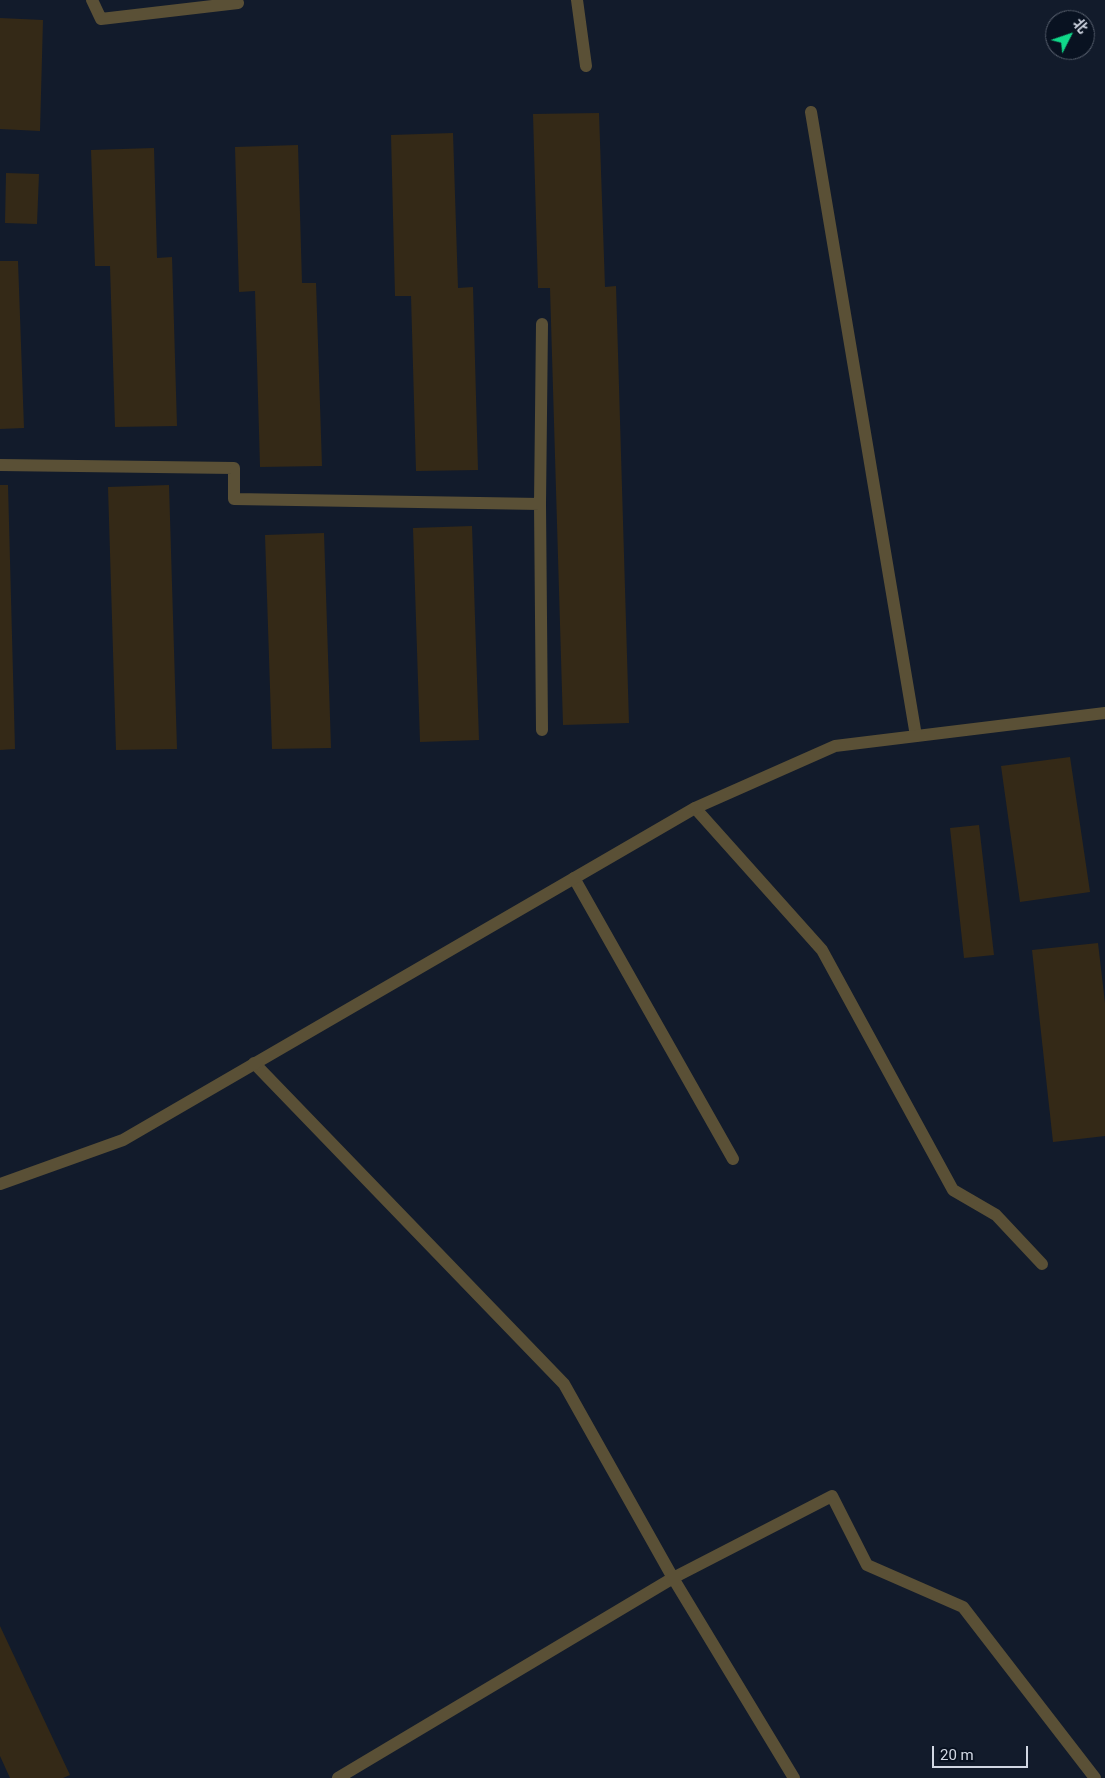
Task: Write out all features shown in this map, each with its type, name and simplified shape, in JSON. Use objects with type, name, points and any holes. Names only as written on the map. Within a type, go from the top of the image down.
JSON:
[{"type":"street","points":[[92,0],[101,18],[238,3]]},
{"type":"street","points":[[577,0],[586,66]]},
{"type":"street","points":[[811,112],[916,736]]},
{"type":"street","points":[[542,324],[540,504],[542,730]]},
{"type":"street","points":[[0,465],[234,468],[234,499],[540,504]]},
{"type":"street","points":[[0,1184],[123,1140],[695,808],[835,746],[1105,713]]},
{"type":"street","points":[[695,808],[822,950],[953,1190],[996,1215],[1042,1264]]},
{"type":"street","points":[[574,878],[733,1159]]},
{"type":"street","points":[[254,1064],[564,1384],[673,1578],[794,1778]]},
{"type":"street","points":[[338,1778],[673,1578],[832,1496],[867,1565],[964,1607],[1095,1778]]},
{"type":"building","points":[[0,18],[43,20],[40,131],[0,129]]},
{"type":"building","points":[[599,113],[605,287],[616,286],[629,723],[563,725],[550,288],[538,288],[533,114]]},
{"type":"building","points":[[453,133],[458,288],[473,287],[478,470],[416,471],[411,296],[395,296],[391,135]]},
{"type":"building","points":[[298,145],[302,283],[316,283],[322,466],[260,467],[255,291],[239,292],[235,147]]},
{"type":"building","points":[[154,148],[157,258],[172,257],[177,426],[115,427],[110,266],[95,266],[91,150]]},
{"type":"building","points":[[6,173],[39,174],[37,224],[5,223]]},
{"type":"building","points":[[0,261],[18,261],[24,428],[0,429]]},
{"type":"building","points":[[0,485],[8,485],[15,749],[0,750]]},
{"type":"building","points":[[169,485],[177,749],[116,750],[108,487]]},
{"type":"building","points":[[472,526],[479,740],[420,742],[413,528]]},
{"type":"building","points":[[324,533],[331,748],[272,749],[265,535]]},
{"type":"building","points":[[1070,757],[1090,892],[1020,902],[1001,766]]},
{"type":"building","points":[[979,825],[994,955],[964,958],[950,828]]},
{"type":"building","points":[[1098,943],[1105,1003],[1105,1136],[1053,1142],[1032,950]]},
{"type":"building","points":[[0,1626],[70,1775],[63,1778],[10,1778],[0,1756]]}]
